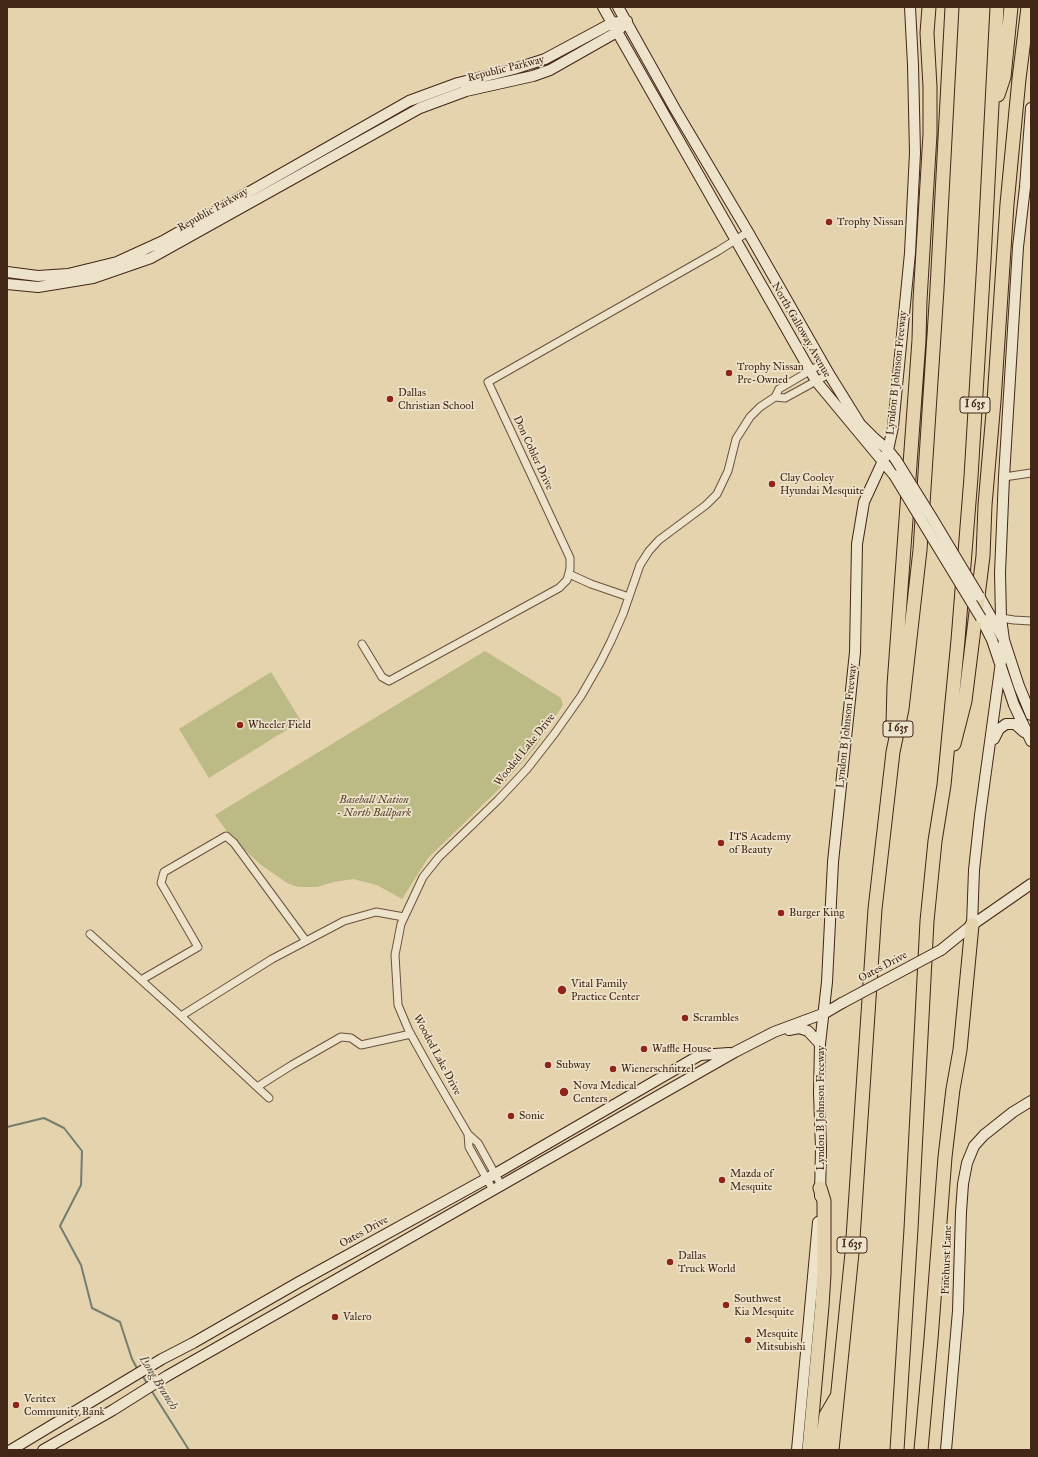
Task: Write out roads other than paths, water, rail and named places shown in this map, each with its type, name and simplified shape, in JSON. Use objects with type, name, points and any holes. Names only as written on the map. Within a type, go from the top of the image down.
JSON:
[{"type":"highway","points":[[893,752],[894,685],[915,395],[930,134],[930,87],[925,7]]},
{"type":"highway","points":[[927,33],[929,7]]},
{"type":"highway","name":"I 635","points":[[832,1450],[852,1253],[875,909],[893,752],[902,708],[920,550],[937,289],[952,7]]},
{"type":"highway","name":"I 635","points":[[897,1450],[910,1244],[927,921],[935,841],[944,785],[958,640],[971,477],[997,7]]},
{"type":"highway","points":[[992,114],[1004,77],[1011,7]]},
{"type":"highway","points":[[944,785],[965,701],[983,556],[985,505],[991,441],[1007,204],[1018,79],[1028,7]]},
{"type":"highway","points":[[921,1450],[945,1157],[953,1089],[960,1050],[972,925]]},
{"type":"highway","points":[[809,1450],[822,1306],[824,1201],[820,1188]]},
{"type":"highway","points":[[821,1450],[826,1415],[838,1393]]},
{"type":"main road","name":"North Galloway Avenue","points":[[603,7],[816,381],[894,474],[981,618],[992,640],[1014,705],[1031,741]]},
{"type":"main road","name":"North Galloway Avenue","points":[[618,7],[675,109],[748,232],[822,363],[860,424],[888,450],[896,460],[1004,640],[1019,686],[1031,715]]},
{"type":"main road","name":"Lyndon B Johnson Freeway","points":[[797,1450],[817,1242],[821,1148],[819,1093],[820,1044],[824,1013],[833,862],[855,652],[857,544],[864,502],[888,450],[893,427],[910,254],[914,153],[910,7]]},
{"type":"main road","name":"Republic Parkway","points":[[7,272],[38,276],[68,274],[117,262],[163,241],[409,101],[458,83],[514,69],[545,59],[612,23],[627,21]]},
{"type":"main road","name":"Republic Parkway","points":[[7,284],[38,286],[93,278],[151,258],[420,108],[466,92],[550,70],[617,32],[627,21]]},
{"type":"main road","points":[[514,69],[515,80]]},
{"type":"main road","points":[[972,925],[974,870],[1004,640],[1000,598],[1004,477],[1018,247],[1025,187],[1031,108]]},
{"type":"main road","points":[[873,437],[884,435],[893,427]]},
{"type":"main road","points":[[965,591],[990,608],[995,605],[1000,598]]},
{"type":"main road","points":[[988,756],[999,728],[1006,724],[1015,724],[1031,741]]},
{"type":"main road","name":"Oates Drive","points":[[43,1450],[113,1410],[167,1376],[735,1052],[774,1032],[824,1013],[940,950],[972,925],[1031,884]]},
{"type":"main road","points":[[774,1032],[799,1028],[808,1032],[820,1044]]},
{"type":"main road","name":"Oates Drive","points":[[11,1450],[162,1360],[299,1282],[491,1176],[700,1055],[735,1052]]},
{"type":"main road","name":"Pinehurst Lane","points":[[946,1450],[958,1311],[963,1184],[967,1163],[974,1146],[984,1134],[1013,1112],[1031,1101]]},
{"type":"main road","points":[[607,1108],[614,1121]]},
{"type":"main road","points":[[193,1343],[200,1358]]},
{"type":"main road","points":[[65,1417],[72,1433]]},
{"type":"street","name":"Don Cobler Drive","points":[[569,574],[570,558],[488,382],[748,232]]},
{"type":"street","name":"Wooded Lake Drive","points":[[497,1188],[478,1142],[468,1134],[411,1034],[398,1005],[395,955],[401,924],[423,878],[439,857],[498,800],[527,769],[581,696],[611,641],[640,565],[649,551],[659,540],[706,505],[717,494],[728,471],[736,439],[750,417],[775,398],[779,389],[822,363]]},
{"type":"street","name":"Wooded Lake Drive","points":[[775,398],[785,398],[829,374]]},
{"type":"street","points":[[1004,477],[1031,473]]},
{"type":"street","points":[[362,644],[382,677],[389,681],[559,588],[567,580],[569,574],[591,584],[629,597]]},
{"type":"street","points":[[1001,618],[1031,621]]},
{"type":"street","points":[[141,980],[198,947],[161,883],[164,872],[226,836],[234,843],[306,941]]},
{"type":"street","points":[[181,1016],[272,959],[344,921],[376,912],[404,917]]},
{"type":"street","points":[[90,934],[269,1098]]},
{"type":"street","points":[[257,1087],[341,1037],[351,1038],[361,1045],[411,1034]]},
{"type":"waterway","name":"Long Branch","points":[[7,1127],[44,1118],[64,1128],[82,1151],[81,1185],[60,1226],[81,1265],[92,1308],[120,1322],[132,1359],[138,1370]]},
{"type":"waterway","name":"Long Branch","points":[[142,1375],[148,1385]]},
{"type":"waterway","name":"Long Branch","points":[[151,1390],[189,1450]]},
{"type":"place","name":"Trophy Nissan","points":[[829,222]]},
{"type":"place","name":"Trophy Nissan Pre-Owned","points":[[729,373]]},
{"type":"place","name":"Dallas Christian School","points":[[390,399]]},
{"type":"place","name":"Clay Cooley Hyundai Mesquite","points":[[772,484]]},
{"type":"place","name":"Wheeler Field","points":[[240,725]]},
{"type":"place","name":"ITS Academy of Beauty","points":[[721,843]]},
{"type":"place","name":"Burger King","points":[[781,913]]},
{"type":"place","name":"Vital Family Practice Center","points":[[562,990]]},
{"type":"place","name":"Scrambles","points":[[685,1018]]},
{"type":"place","name":"Waffle House","points":[[644,1049]]},
{"type":"place","name":"Subway","points":[[548,1065]]},
{"type":"place","name":"Wienerschnitzel","points":[[613,1069]]},
{"type":"place","name":"Nova Medical Centers","points":[[564,1092]]},
{"type":"place","name":"Sonic","points":[[511,1116]]},
{"type":"place","name":"Mazda of Mesquite","points":[[722,1180]]},
{"type":"place","name":"Dallas Truck World","points":[[670,1262]]},
{"type":"place","name":"Southwest Kia Mesquite","points":[[726,1305]]},
{"type":"place","name":"Valero","points":[[335,1317]]},
{"type":"place","name":"Mesquite Mitsubishi","points":[[748,1340]]},
{"type":"place","name":"Veritex Community Bank","points":[[16,1405]]},
{"type":"park label","name":"Baseball Nation - North Ballpark","points":[[374,806]]}]
